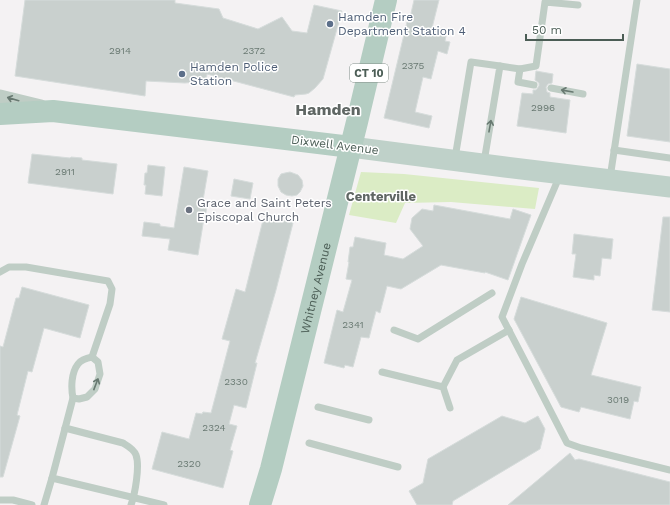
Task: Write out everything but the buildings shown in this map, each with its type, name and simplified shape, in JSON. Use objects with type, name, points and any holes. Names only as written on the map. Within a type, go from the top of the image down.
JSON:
[{"type":"main road","name":"Whitney Avenue","points":[[263,504],[386,0]]},
{"type":"main road","name":"Dixwell Avenue","points":[[0,114],[53,111],[670,187]]},
{"type":"street","points":[[0,96],[53,111]]},
{"type":"lane","points":[[610,180],[637,0]]},
{"type":"lane","points":[[454,160],[471,62],[520,69],[536,66],[545,2],[578,5]]},
{"type":"lane","points":[[483,164],[500,66]]},
{"type":"lane","points":[[520,69],[518,82],[534,85]]},
{"type":"lane","points":[[551,88],[583,94]]},
{"type":"lane","points":[[614,150],[670,158]]},
{"type":"lane","points":[[561,173],[522,264],[502,318],[567,443],[581,448],[670,470]]},
{"type":"lane","points":[[0,272],[9,267],[26,267],[108,281],[112,289],[110,304],[92,357]]},
{"type":"lane","points":[[394,330],[418,339],[492,292]]},
{"type":"lane","points":[[450,408],[443,387],[457,360],[509,330]]},
{"type":"lane","points":[[44,505],[73,398],[71,386],[75,370],[78,364],[83,360],[92,357]]},
{"type":"lane","points":[[73,398],[79,399],[87,397],[95,389],[100,374],[98,362],[92,357]]},
{"type":"lane","points":[[382,372],[443,387]]},
{"type":"lane","points":[[318,407],[369,420]]},
{"type":"lane","points":[[65,428],[122,443],[130,447],[136,454],[138,464],[134,497],[131,505]]},
{"type":"lane","points":[[309,443],[398,467]]},
{"type":"lane","points":[[52,478],[164,505]]},
{"type":"lane","points":[[0,500],[13,500],[32,505]]},
{"type":"green space","points":[[361,172],[404,174],[539,188],[535,209],[451,202],[405,203],[396,223],[349,215]]},
{"type":"place","name":"Hamden Fire Department Station 4","points":[[330,24]]},
{"type":"place","name":"Hamden Police Station","points":[[182,74]]},
{"type":"place","name":"Grace and Saint Peters Episcopal Church","points":[[189,210]]},
{"type":"district","name":"Hamden","points":[[328,109]]},
{"type":"district","name":"Centerville","points":[[381,196]]}]
